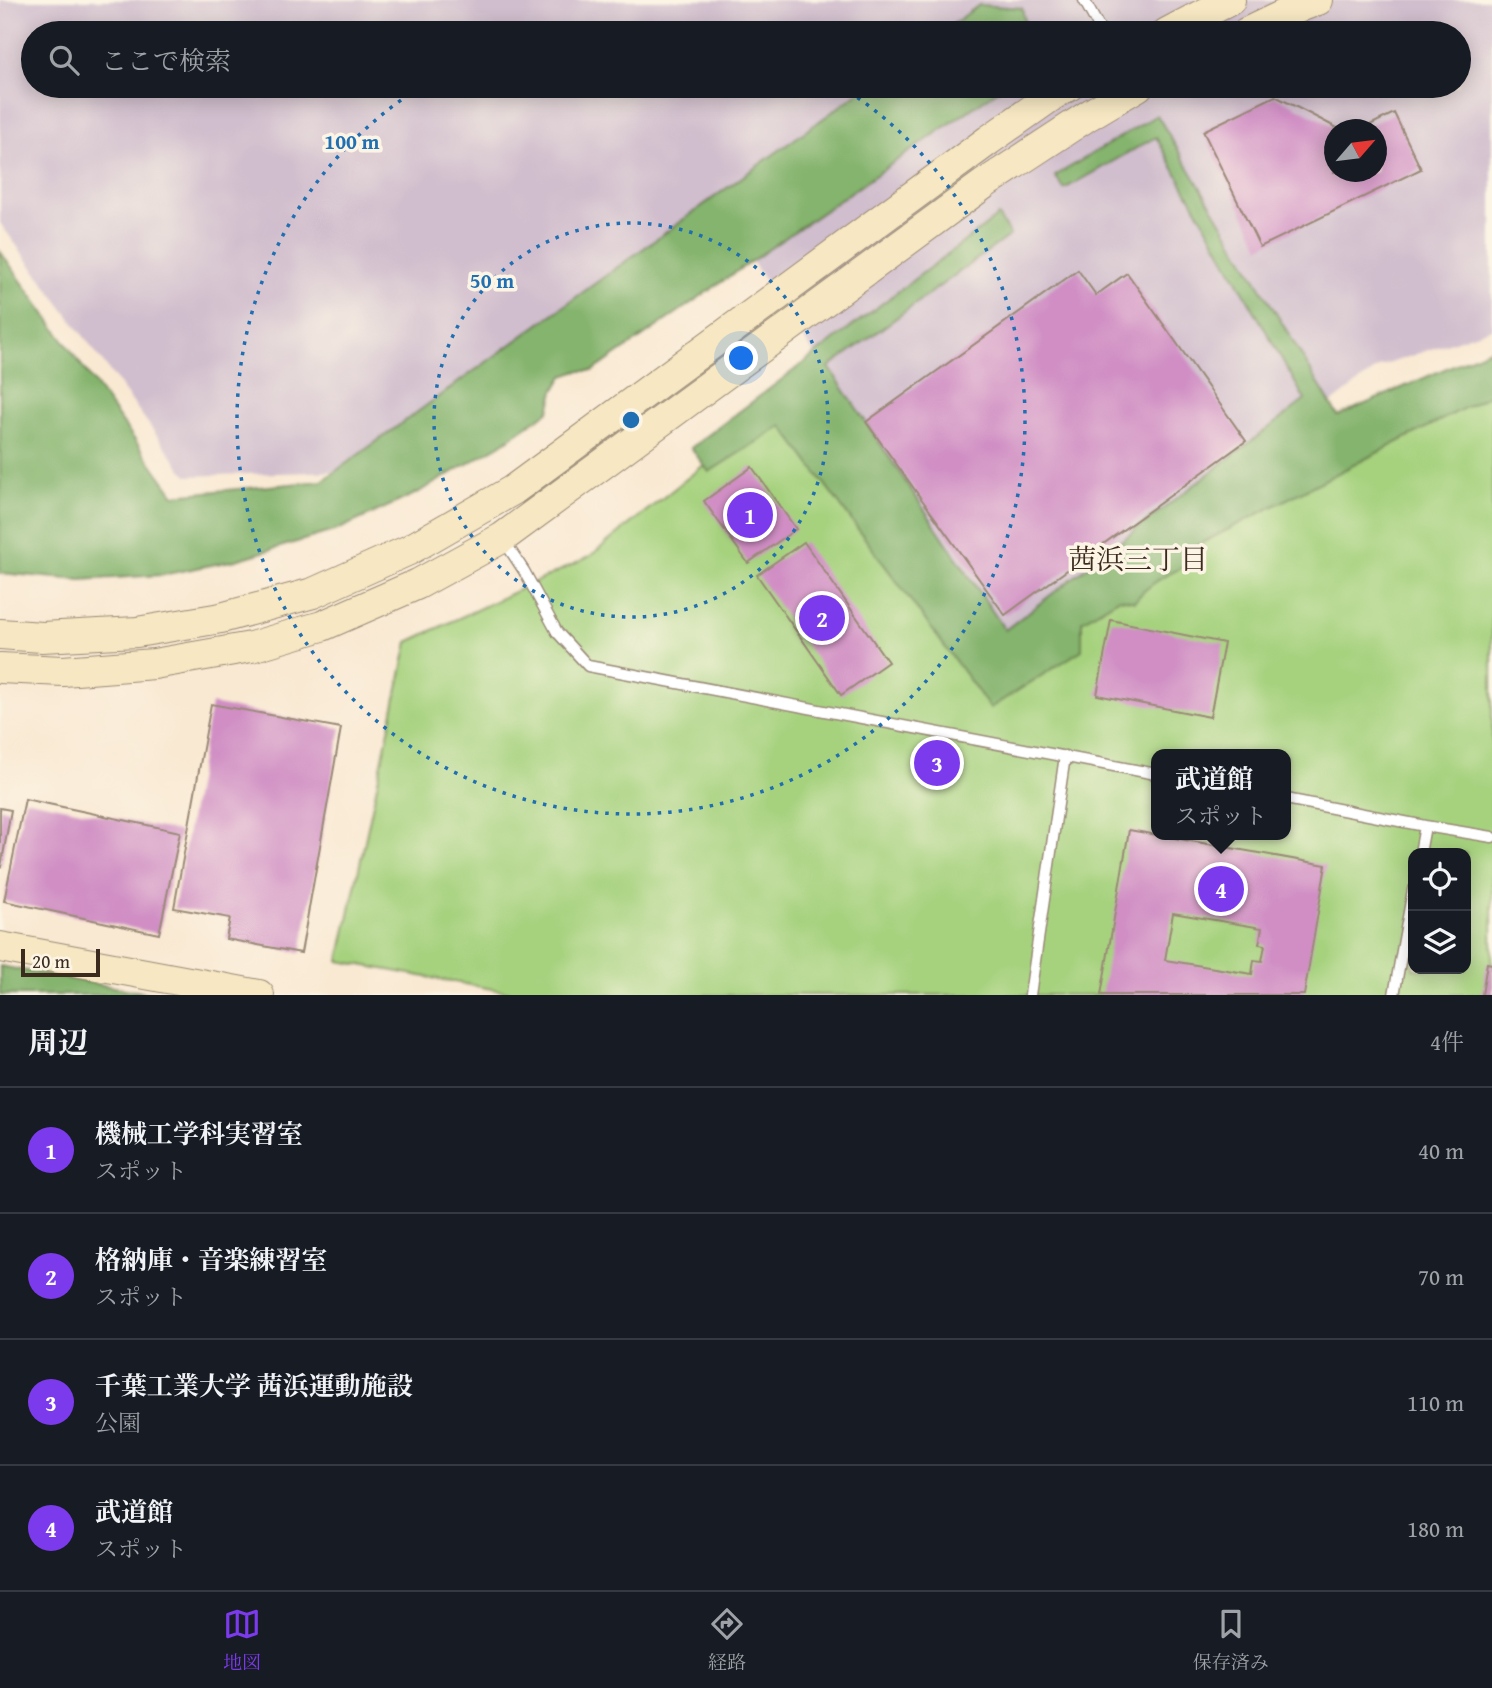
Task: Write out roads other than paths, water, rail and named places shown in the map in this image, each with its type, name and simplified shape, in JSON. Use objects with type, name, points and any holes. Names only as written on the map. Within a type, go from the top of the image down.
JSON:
[{"type":"street","points":[[1190,21],[1230,0]]},
{"type":"street","points":[[1271,21],[1318,0]]},
{"type":"street","points":[[0,634],[42,637],[137,632],[220,618],[313,593],[409,550],[513,490],[1049,98]]},
{"type":"street","points":[[0,668],[64,671],[154,664],[251,647],[322,626],[418,584],[502,538],[984,184],[1116,98]]},
{"type":"street","points":[[0,947],[259,995]]},
{"type":"lane","points":[[1084,0],[1095,21]]},
{"type":"lane","points":[[502,538],[524,571],[557,632],[589,666],[1151,773]]},
{"type":"lane","points":[[1030,995],[1065,757]]},
{"type":"lane","points":[[1291,800],[1425,826],[1489,834]]},
{"type":"lane","points":[[1421,848],[1425,826]]},
{"type":"lane","points":[[1394,995],[1409,911]]},
{"type":"place","name":"機械工学科実習室","points":[[750,515]]},
{"type":"place","name":"格納庫 ･ 音楽練習室","points":[[822,618]]},
{"type":"place","name":"千葉工業大学 茜浜運動施設","points":[[937,763]]},
{"type":"place","name":"武道館","points":[[1221,889]]},
{"type":"district","name":"茜浜三丁目","points":[[1138,559]]}]
